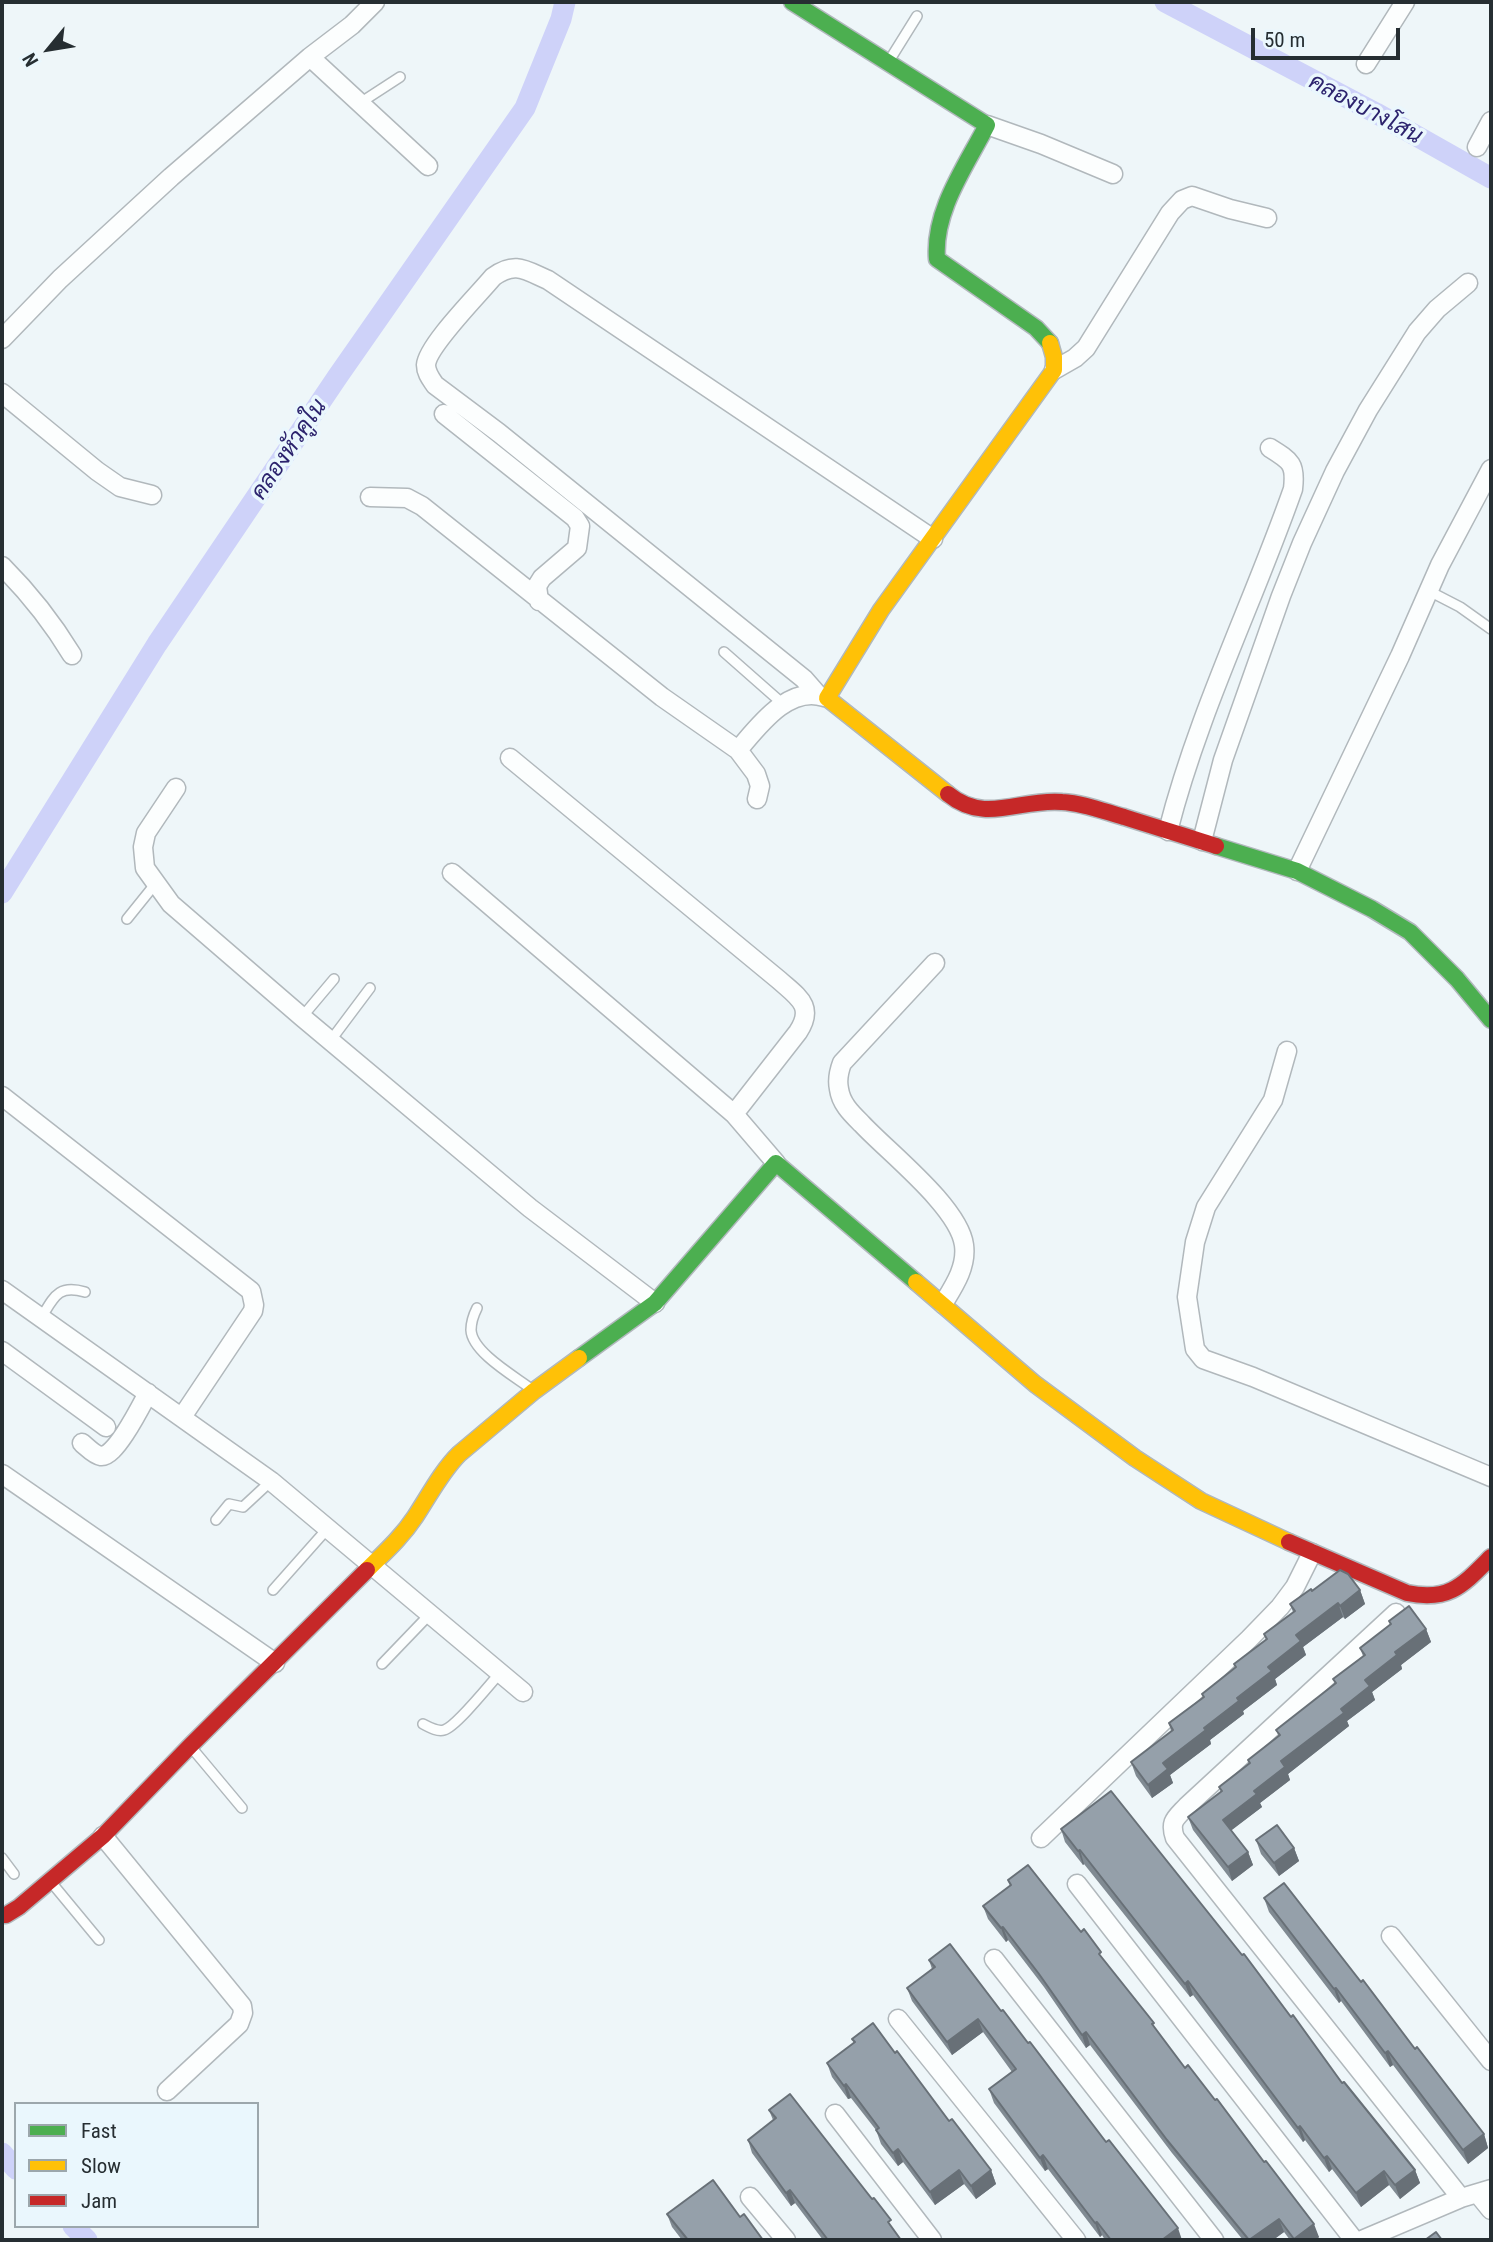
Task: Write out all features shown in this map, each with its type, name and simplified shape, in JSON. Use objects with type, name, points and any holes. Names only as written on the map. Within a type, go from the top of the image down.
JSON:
[{"type":"street","points":[[2,339],[60,279],[171,177],[310,57],[352,25],[375,2]]},
{"type":"street","points":[[792,2],[987,125],[1113,174]]},
{"type":"street","points":[[1366,64],[1405,2]]},
{"type":"street","points":[[310,57],[428,166]]},
{"type":"street","points":[[1478,147],[1491,121]]},
{"type":"street","points":[[987,125],[945,207],[934,242],[937,259],[1048,338],[1053,347],[1054,370]]},
{"type":"street","points":[[822,696],[1054,370],[1086,348],[1170,213],[1182,200],[1192,196],[1267,218]]},
{"type":"street","points":[[933,539],[548,281],[524,269],[513,267],[502,270],[493,277],[429,355],[426,365],[435,385],[510,442],[822,696],[959,803],[971,810],[982,811],[1062,801],[1081,804],[1297,871],[1372,909],[1410,932],[1457,979],[1491,1020]]},
{"type":"street","points":[[1202,841],[1223,760],[1281,596],[1335,471],[1368,410],[1417,331],[1437,309],[1468,283]]},
{"type":"street","points":[[2,393],[120,487],[152,495]]},
{"type":"street","points":[[444,414],[575,518],[580,526],[577,548],[542,578],[537,586],[539,601]]},
{"type":"street","points":[[1168,831],[1178,793],[1293,489],[1295,472],[1292,465],[1270,448]]},
{"type":"street","points":[[1297,871],[1400,656],[1440,565],[1491,470]]},
{"type":"street","points":[[370,497],[407,498],[422,506],[662,696],[738,750],[756,774],[760,786],[757,799]]},
{"type":"street","points":[[2,566],[37,604],[72,655]]},
{"type":"street","points":[[738,750],[783,704],[799,696],[822,696]]},
{"type":"street","points":[[510,758],[779,980],[796,995],[806,1009],[806,1020],[798,1032],[734,1114]]},
{"type":"street","points":[[176,788],[146,833],[143,847],[145,868],[171,904],[530,1208],[654,1303]]},
{"type":"street","points":[[452,873],[734,1114],[776,1163],[1035,1384],[1135,1458],[1202,1501],[1312,1553],[1407,1593],[1425,1597],[1451,1592],[1463,1585],[1491,1557]]},
{"type":"street","points":[[935,963],[842,1063],[839,1091],[845,1107],[936,1196],[955,1222],[964,1244],[963,1264],[959,1277],[943,1304]]},
{"type":"street","points":[[1287,1051],[1273,1100],[1206,1208],[1195,1242],[1187,1297],[1195,1349],[1203,1359],[1253,1377],[1491,1477]]},
{"type":"street","points":[[2,1096],[251,1291],[254,1299],[253,1311],[182,1417]]},
{"type":"street","points":[[2,1915],[19,1907],[103,1836],[190,1746],[395,1544],[449,1464],[534,1391],[654,1303],[676,1281],[776,1163]]},
{"type":"street","points":[[2,1290],[271,1481],[523,1692]]},
{"type":"street","points":[[2,1351],[106,1427]]},
{"type":"street","points":[[82,1443],[96,1454],[108,1455],[117,1446],[148,1393]]},
{"type":"street","points":[[2,1474],[275,1663]]},
{"type":"street","points":[[1041,1838],[1280,1607],[1295,1587],[1312,1553]]},
{"type":"street","points":[[1396,1613],[1187,1806],[1174,1819],[1171,1829],[1175,1838],[1491,2210]]},
{"type":"street","points":[[103,1836],[242,2006],[243,2013],[239,2024],[167,2091]]},
{"type":"street","points":[[1077,1884],[1365,2239],[1477,2194]]},
{"type":"street","points":[[1391,1936],[1491,2061]]},
{"type":"street","points":[[994,1959],[1214,2240]]},
{"type":"street","points":[[898,2019],[1076,2240]]},
{"type":"street","points":[[835,2114],[932,2240]]},
{"type":"street","points":[[750,2197],[786,2240]]},
{"type":"lane","points":[[888,62],[916,16]]},
{"type":"lane","points":[[360,103],[400,76]]},
{"type":"lane","points":[[1429,590],[1460,607],[1491,629]]},
{"type":"lane","points":[[724,652],[783,704]]},
{"type":"lane","points":[[127,919],[156,883]]},
{"type":"lane","points":[[302,1017],[334,979]]},
{"type":"lane","points":[[331,1040],[370,988]]},
{"type":"lane","points":[[41,1318],[60,1292],[74,1289],[85,1292]]},
{"type":"lane","points":[[477,1308],[471,1330],[474,1342],[534,1391]]},
{"type":"lane","points":[[216,1520],[229,1504],[243,1507],[271,1481]]},
{"type":"lane","points":[[273,1591],[328,1528]]},
{"type":"lane","points":[[382,1664],[430,1614]]},
{"type":"lane","points":[[423,1724],[444,1730],[454,1724],[500,1673]]},
{"type":"lane","points":[[190,1746],[242,1808]]},
{"type":"lane","points":[[2,1858],[13,1874]]},
{"type":"lane","points":[[50,1881],[99,1940]]},
{"type":"building","points":[[1340,1570],[1348,1574],[1360,1590],[1296,1635],[1301,1641],[1268,1667],[1272,1671],[1237,1698],[1239,1701],[1204,1728],[1206,1730],[1163,1763],[1168,1769],[1148,1785],[1131,1762],[1173,1730],[1169,1723],[1204,1697],[1202,1694],[1236,1667],[1234,1664],[1267,1639],[1264,1634],[1295,1611],[1290,1604]]},
{"type":"building","points":[[1409,1606],[1426,1629],[1395,1652],[1397,1655],[1365,1680],[1370,1686],[1341,1709],[1344,1713],[1281,1761],[1285,1767],[1254,1791],[1257,1794],[1223,1820],[1248,1852],[1228,1867],[1188,1817],[1222,1791],[1219,1787],[1280,1735],[1276,1730],[1336,1683],[1333,1679],[1365,1655],[1360,1648]]},
{"type":"building","points":[[1111,1791],[1242,1955],[1244,1954],[1291,2017],[1293,2015],[1342,2083],[1344,2082],[1415,2170],[1395,2185],[1384,2171],[1356,2193],[1327,2156],[1324,2158],[1300,2126],[1298,2128],[1188,1981],[1185,1984],[1061,1829]]},
{"type":"building","points":[[1277,1825],[1294,1848],[1274,1863],[1256,1840]]},
{"type":"building","points":[[1028,1865],[1081,1932],[1084,1929],[1101,1952],[1099,1954],[1154,2023],[1152,2024],[1185,2068],[1188,2065],[1215,2100],[1217,2099],[1314,2224],[1294,2239],[1279,2219],[1249,2240],[1167,2140],[1086,2032],[1082,2035],[1003,1927],[1001,1928],[983,1906],[1011,1885],[1008,1880]]},
{"type":"building","points":[[1284,1883],[1484,2134],[1463,2150],[1388,2051],[1385,2053],[1264,1898]]},
{"type":"building","points":[[950,1944],[1001,2011],[1003,2010],[1028,2043],[1030,2042],[1106,2142],[1109,2140],[1178,2228],[1162,2240],[1111,2240],[1043,2155],[1040,2158],[989,2089],[1016,2069],[978,2019],[947,2042],[907,1988],[935,1967],[929,1960]]},
{"type":"building","points":[[873,2023],[991,2170],[971,2186],[959,2170],[930,2192],[898,2149],[893,2153],[876,2130],[879,2128],[827,2063],[855,2042],[852,2039]]},
{"type":"building","points":[[790,2094],[891,2220],[888,2222],[901,2240],[828,2240],[790,2190],[786,2193],[748,2140],[776,2118],[769,2110]]},
{"type":"building","points":[[713,2180],[740,2217],[744,2214],[763,2240],[688,2240],[667,2214]]},
{"type":"building","points":[[1436,2232],[1442,2240],[1425,2240]]},
{"type":"waterway","name":"คลองหัวคูใน","points":[[2,893],[157,644],[338,376],[525,108],[561,19],[565,2]]},
{"type":"waterway","name":"คลองบางโสน","points":[[1165,2],[1376,113],[1491,178]]},
{"type":"waterway","points":[[2,2153],[14,2167]]},
{"type":"waterway","points":[[75,2228],[87,2240]]},
{"type":"traffic: fast","points":[[792,2],[987,125],[946,206],[937,241],[937,259],[1036,328],[1050,343]]},
{"type":"traffic: fast","points":[[1216,846],[1297,871],[1372,909],[1410,932],[1457,979],[1491,1020]]},
{"type":"traffic: fast","points":[[579,1358],[655,1303],[776,1163],[916,1282]]},
{"type":"traffic: slow","points":[[948,794],[827,698],[881,610],[1054,370],[1050,343]]},
{"type":"traffic: slow","points":[[916,1282],[1035,1384],[1135,1458],[1201,1501],[1289,1542]]},
{"type":"traffic: slow","points":[[367,1570],[404,1532],[459,1454],[534,1391],[579,1358]]},
{"type":"traffic: jam","points":[[948,794],[976,808],[1004,808],[1047,802],[1078,804],[1216,846]]},
{"type":"traffic: jam","points":[[1289,1542],[1407,1593],[1422,1595],[1445,1593],[1454,1589],[1491,1557]]},
{"type":"traffic: jam","points":[[2,1915],[19,1907],[103,1836],[367,1570]]}]
